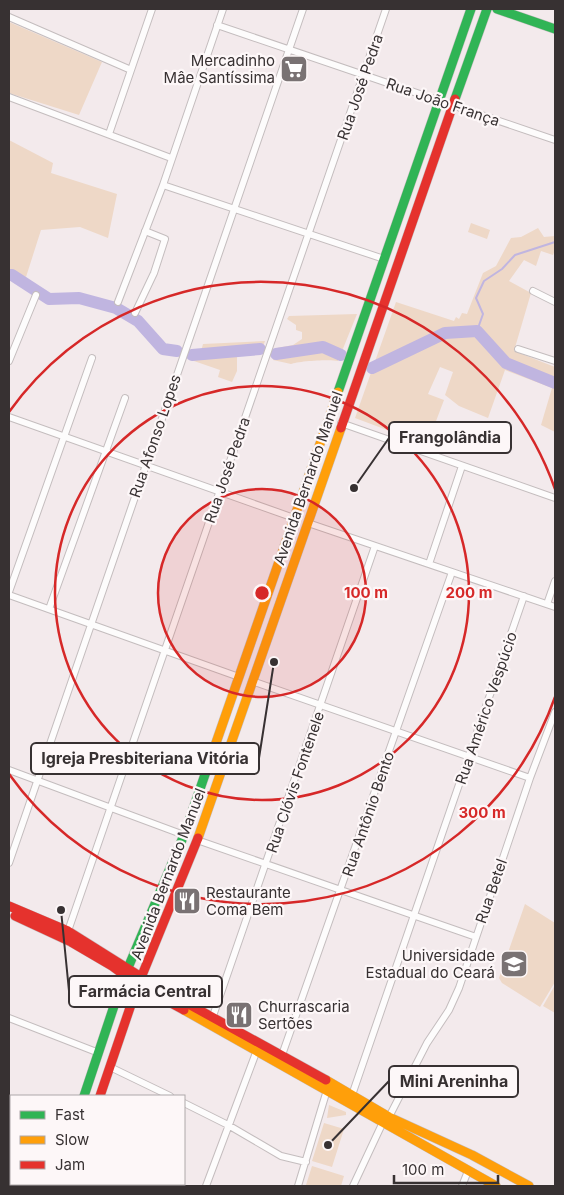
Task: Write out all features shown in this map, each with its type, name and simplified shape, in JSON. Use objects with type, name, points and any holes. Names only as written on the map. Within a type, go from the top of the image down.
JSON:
[{"type":"main road","name":"Avenida Bernardo Manuel","points":[[84,1095],[126,972],[184,835],[471,9]]},
{"type":"main road","name":"Avenida Bernardo Manuel","points":[[100,1095],[140,981],[197,840],[487,9]]},
{"type":"main road","points":[[497,9],[555,29]]},
{"type":"main road","points":[[419,159],[432,164]]},
{"type":"main road","points":[[313,465],[320,470],[326,468]]},
{"type":"main road","points":[[304,492],[312,491],[317,496]]},
{"type":"main road","points":[[9,906],[68,932],[140,981],[326,1090],[351,1099]]},
{"type":"main road","points":[[9,914],[71,942],[126,972]]},
{"type":"main road","points":[[140,981],[213,1016],[282,1055],[468,1171],[496,1186]]},
{"type":"main road","points":[[386,1120],[472,1155],[529,1186]]},
{"type":"main road","points":[[468,1171],[472,1155]]},
{"type":"street","points":[[109,134],[152,9]]},
{"type":"street","points":[[118,302],[162,185],[223,9]]},
{"type":"street","name":"Rua Afonso Lopes","points":[[9,863],[303,9]]},
{"type":"street","name":"Rua José Pedra","points":[[68,932],[386,9]]},
{"type":"street","points":[[9,17],[131,70]]},
{"type":"street","name":"Rua João França","points":[[218,25],[438,102],[555,140]]},
{"type":"street","points":[[9,97],[171,158]]},
{"type":"street","points":[[162,185],[384,259]]},
{"type":"street","points":[[135,313],[154,273],[165,239],[145,231]]},
{"type":"street","points":[[532,291],[555,302]]},
{"type":"street","points":[[9,361],[36,294]]},
{"type":"street","points":[[518,349],[555,361]]},
{"type":"street","points":[[92,358],[9,594],[239,677]]},
{"type":"street","points":[[49,609],[125,398]]},
{"type":"street","points":[[9,416],[294,518]]},
{"type":"street","points":[[341,423],[555,498]]},
{"type":"street","points":[[429,564],[462,466]]},
{"type":"street","points":[[308,523],[555,607]]},
{"type":"street","name":"Rua Clóvis Fontenele","points":[[213,1016],[375,546]]},
{"type":"street","name":"Rua Antônio Bento","points":[[282,1055],[342,890],[452,572]]},
{"type":"street","points":[[547,604],[555,581]]},
{"type":"street","name":"Rua Américo Vespúcio","points":[[351,1099],[524,596]]},
{"type":"street","points":[[252,681],[530,778]]},
{"type":"street","name":"Rua Betel","points":[[353,1186],[427,1043],[453,1002],[466,971],[476,936],[530,778],[555,712]]},
{"type":"street","points":[[9,770],[184,835]]},
{"type":"street","points":[[197,840],[476,936]]},
{"type":"street","points":[[9,1018],[99,1053]]},
{"type":"street","points":[[206,1186],[257,1050]]},
{"type":"street","points":[[110,1067],[168,1095]]},
{"type":"street","points":[[298,1186],[326,1090]]},
{"type":"street","points":[[185,1104],[228,1125],[281,1156],[306,1162]]},
{"type":"street","points":[[462,1186],[468,1171]]},
{"type":"shaded area","points":[[9,22],[102,62],[79,115],[9,93]]},
{"type":"shaded area","points":[[9,140],[53,163],[51,173],[117,194],[108,238],[80,227],[41,230],[26,277],[9,271]]},
{"type":"shaded area","points":[[471,223],[490,230],[487,239],[468,232]]},
{"type":"shaded area","points":[[538,228],[544,237],[555,236],[555,250],[553,255],[541,251],[536,266],[524,260],[509,281],[531,293],[514,351],[555,367],[555,432],[541,425],[552,388],[505,370],[488,418],[459,406],[445,395],[453,372],[440,367],[428,394],[444,400],[427,445],[355,418],[396,302],[454,321],[456,317],[459,319],[462,313],[467,314],[483,273],[496,266],[511,238],[521,237]]},
{"type":"shaded area","points":[[357,314],[338,361],[329,360],[291,364],[273,360],[277,348],[293,345],[302,339],[302,332],[296,330],[296,325],[287,319],[289,316]]},
{"type":"shaded area","points":[[265,341],[261,352],[237,354],[237,371],[232,382],[218,377],[220,370],[191,360],[194,350],[201,351],[203,344]]},
{"type":"shaded area","points":[[525,904],[555,923],[555,982],[540,1007],[502,983],[499,978]]},
{"type":"shaded area","points":[[555,985],[555,1013],[543,1006]]},
{"type":"shaded area","points":[[329,1105],[346,1112],[346,1115],[327,1118]]},
{"type":"shaded area","points":[[324,1123],[344,1129],[332,1167],[312,1161]]},
{"type":"shaded area","points":[[312,1166],[344,1176],[341,1186],[306,1185]]},
{"type":"waterway","points":[[477,331],[483,314],[476,298],[484,281],[502,269],[515,255],[555,242]]},
{"type":"waterway","points":[[9,275],[12,275],[49,299],[79,298],[116,308],[138,321],[163,349],[177,351]]},
{"type":"waterway","points":[[372,368],[445,333],[477,331],[506,363],[555,383]]},
{"type":"waterway","points":[[276,354],[323,347],[341,355]]},
{"type":"waterway","points":[[192,355],[260,349]]},
{"type":"traffic: fast","points":[[338,392],[471,9]]},
{"type":"traffic: fast","points":[[455,99],[487,9]]},
{"type":"traffic: fast","points":[[497,9],[555,29]]},
{"type":"traffic: fast","points":[[84,1095],[122,982],[184,835],[209,763]]},
{"type":"traffic: slow","points":[[209,763],[338,392]]},
{"type":"traffic: slow","points":[[198,838],[341,428]]},
{"type":"traffic: slow","points":[[184,1010],[496,1186]]},
{"type":"traffic: slow","points":[[326,1080],[389,1117],[472,1155],[529,1186]]},
{"type":"traffic: jam","points":[[341,428],[455,99]]},
{"type":"traffic: jam","points":[[100,1095],[136,990],[198,838]]},
{"type":"traffic: jam","points":[[9,906],[68,931],[154,985],[326,1080]]},
{"type":"traffic: jam","points":[[15,916],[71,942],[112,966],[138,985],[184,1010]]},
{"type":"place","name":"Mercadinho Mâe Santíssima","points":[[294,69]]},
{"type":"place","name":"Frangolândia","points":[[354,488]]},
{"type":"place","name":"Igreja Presbiteriana Vitória","points":[[274,662]]},
{"type":"place","name":"Restaurante Coma Bem","points":[[187,901]]},
{"type":"place","name":"Farmácia Central","points":[[61,910]]},
{"type":"place","name":"Universidade Estadual do Ceará","points":[[514,964]]},
{"type":"place","name":"Churrascaria Sertões","points":[[239,1015]]},
{"type":"place","name":"Mini Areninha","points":[[328,1145]]}]
